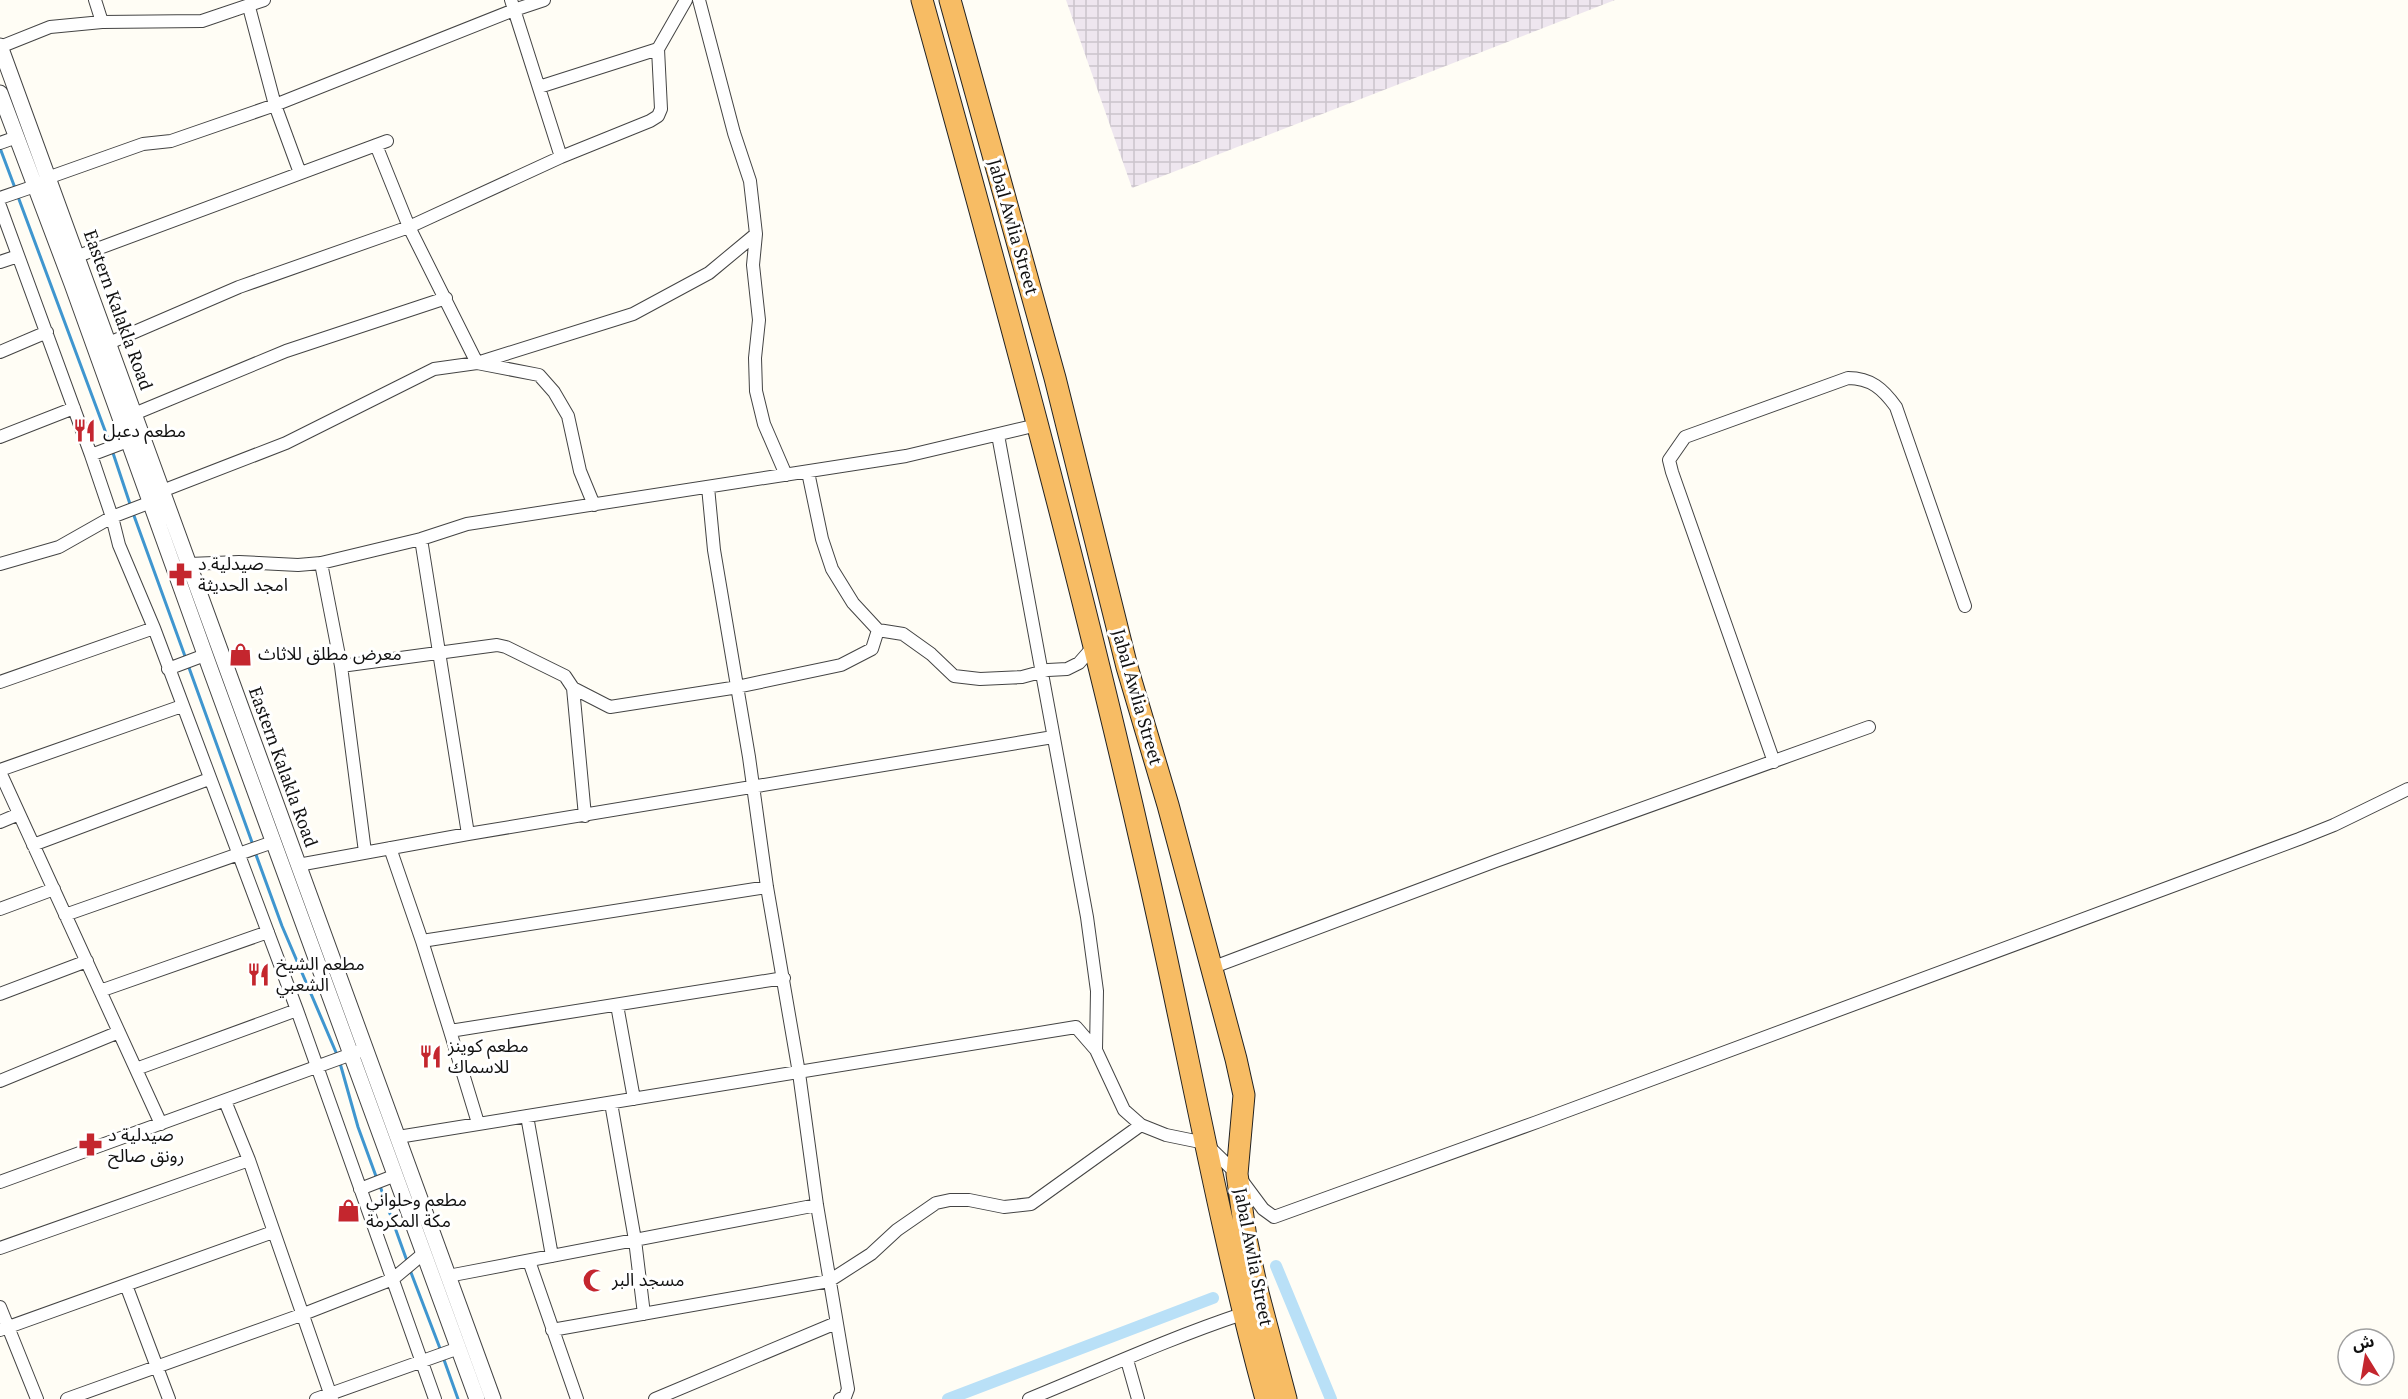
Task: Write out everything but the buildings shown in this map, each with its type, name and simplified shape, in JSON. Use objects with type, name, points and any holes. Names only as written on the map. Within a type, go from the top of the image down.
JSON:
[{"type":"highway","name":"Jabal Awlia Street","points":[[922,0],[1038,425],[1142,844],[1242,1314],[1266,1399]]},
{"type":"highway","name":"Jabal Awlia Street","points":[[950,0],[1055,378],[1127,667],[1168,805],[1244,1095],[1237,1173],[1251,1264],[1286,1399]]},
{"type":"street","points":[[95,0],[102,22]]},
{"type":"street","points":[[0,46],[50,27],[102,22],[202,21],[249,7],[264,0]]},
{"type":"street","points":[[50,177],[143,144],[171,141],[275,105],[512,5],[544,0]]},
{"type":"street","points":[[109,343],[240,287],[410,227],[561,158],[650,121],[661,109],[658,49],[686,0]]},
{"type":"street","points":[[699,0],[734,133],[750,181],[756,234],[753,265],[759,320],[755,358],[756,391],[764,424],[786,475]]},
{"type":"street","points":[[512,5],[561,158]]},
{"type":"street","points":[[249,7],[275,105],[300,173]]},
{"type":"street","name":"Eastern Kalakla Road","points":[[0,46],[50,177],[134,414],[205,655],[273,842],[359,1052],[398,1137],[493,1399]]},
{"type":"street","points":[[538,87],[658,49]]},
{"type":"street","name":"Eastern Kalakla Road","points":[[0,93],[128,441],[189,564],[298,865],[396,1175],[477,1399]]},
{"type":"street","points":[[0,143],[17,137]]},
{"type":"street","points":[[78,255],[381,143],[410,227],[477,363]]},
{"type":"street","points":[[0,198],[36,186]]},
{"type":"street","points":[[0,206],[91,455],[119,545],[154,628],[237,855],[297,1010],[435,1399]]},
{"type":"street","points":[[0,564],[58,547],[112,517],[286,443],[434,369],[477,363],[633,314],[709,273],[756,234]]},
{"type":"street","points":[[0,262],[18,256]]},
{"type":"street","points":[[134,414],[286,351],[446,298]]},
{"type":"street","points":[[0,352],[47,332]]},
{"type":"street","points":[[477,363],[539,375],[554,392],[568,416],[580,471],[594,505]]},
{"type":"street","points":[[1774,762],[1672,472],[1669,460],[1685,437],[1848,378],[1866,380],[1879,387],[1896,407],[1965,606]]},
{"type":"street","points":[[0,436],[74,408]]},
{"type":"street","points":[[189,564],[321,563],[421,539],[467,524],[906,456],[1038,425]]},
{"type":"street","points":[[998,435],[1040,672],[1088,917],[1097,991],[1096,1050]]},
{"type":"street","points":[[91,455],[128,441]]},
{"type":"street","points":[[808,472],[832,569],[853,603],[878,630],[903,634],[931,654],[954,676],[980,679],[1022,676],[1067,669],[1079,663],[1093,647]]},
{"type":"street","points":[[708,487],[714,550],[848,1389],[845,1397],[840,1399]]},
{"type":"street","points":[[421,539],[468,834]]},
{"type":"street","points":[[321,563],[341,666],[365,852]]},
{"type":"street","points":[[0,682],[154,628]]},
{"type":"street","points":[[341,666],[487,645],[506,647],[564,676],[573,688],[610,707],[737,687],[841,665],[872,650],[878,630]]},
{"type":"street","points":[[168,669],[205,655]]},
{"type":"street","points":[[573,688],[585,816]]},
{"type":"street","points":[[161,1124],[0,771],[182,706]]},
{"type":"street","points":[[1211,968],[1496,861],[1869,727]]},
{"type":"street","points":[[298,865],[468,834],[1053,737]]},
{"type":"street","points":[[33,845],[209,779]]},
{"type":"street","points":[[398,1137],[1076,1027],[1096,1050],[1124,1110],[1141,1125],[1166,1135],[1205,1143],[1237,1173],[1260,1206],[1274,1217],[2300,839],[2408,789]]},
{"type":"street","points":[[0,822],[19,814]]},
{"type":"street","points":[[65,915],[273,842]]},
{"type":"street","points":[[390,848],[422,941],[478,1123]]},
{"type":"street","points":[[422,941],[767,887]]},
{"type":"street","points":[[0,909],[54,889]]},
{"type":"street","points":[[100,991],[268,932]]},
{"type":"street","points":[[0,994],[87,961]]},
{"type":"street","points":[[450,1031],[784,978]]},
{"type":"street","points":[[617,1005],[634,1099]]},
{"type":"street","points":[[136,1069],[297,1010]]},
{"type":"street","points":[[0,1081],[119,1032]]},
{"type":"street","points":[[0,1182],[359,1052]]},
{"type":"street","points":[[225,1101],[249,1160],[331,1396]]},
{"type":"street","points":[[611,1103],[635,1240],[644,1314]]},
{"type":"street","points":[[527,1116],[552,1256]]},
{"type":"street","points":[[552,1330],[829,1281],[871,1254],[897,1230],[936,1203],[969,1200],[1004,1207],[1031,1204],[1141,1125]]},
{"type":"street","points":[[0,1248],[249,1160]]},
{"type":"street","points":[[360,1189],[396,1175]]},
{"type":"street","points":[[448,1276],[817,1205]]},
{"type":"street","points":[[4,1329],[273,1232]]},
{"type":"street","points":[[67,1399],[301,1315],[393,1279],[424,1253]]},
{"type":"street","points":[[529,1261],[577,1399]]},
{"type":"street","points":[[126,1285],[169,1399]]},
{"type":"street","points":[[0,1307],[4,1329],[37,1399]]},
{"type":"street","points":[[1029,1399],[1127,1360],[1186,1333],[1242,1314]]},
{"type":"street","points":[[655,1399],[836,1323]]},
{"type":"street","points":[[316,1399],[331,1396],[459,1348]]},
{"type":"street","points":[[1127,1360],[1138,1399]]},
{"type":"shaded area","points":[[1066,0],[1615,0],[1132,188]]},
{"type":"waterway","points":[[0,148],[15,188]]},
{"type":"waterway","points":[[17,194],[110,444]]},
{"type":"waterway","points":[[112,450],[131,507]]},
{"type":"waterway","points":[[133,513],[186,659]]},
{"type":"waterway","points":[[188,665],[253,845]]},
{"type":"waterway","points":[[255,852],[282,926],[338,1057]]},
{"type":"waterway","points":[[340,1063],[358,1127],[377,1179]]},
{"type":"waterway","points":[[380,1186],[407,1261]]},
{"type":"waterway","points":[[1276,1266],[1331,1399]]},
{"type":"waterway","points":[[410,1270],[441,1351]]},
{"type":"waterway","points":[[948,1399],[1213,1298]]},
{"type":"waterway","points":[[443,1357],[458,1399]]},
{"type":"place","name":"مطعم دعبل","points":[[85,431]]},
{"type":"place","name":"صيدلية د امجد الحديثة","points":[[180,574]]},
{"type":"place","name":"معرض مطلق للاثاث","points":[[240,654]]},
{"type":"place","name":"مطعم الشيخ الشعبي","points":[[258,974]]},
{"type":"place","name":"مطعم كوينز للاسماك","points":[[430,1056]]},
{"type":"place","name":"صيدلية د رونق صالح","points":[[90,1145]]},
{"type":"place","name":"مطعم وحلواني مكة المكرمة","points":[[348,1210]]},
{"type":"place","name":"مسجد البر","points":[[594,1280]]}]
